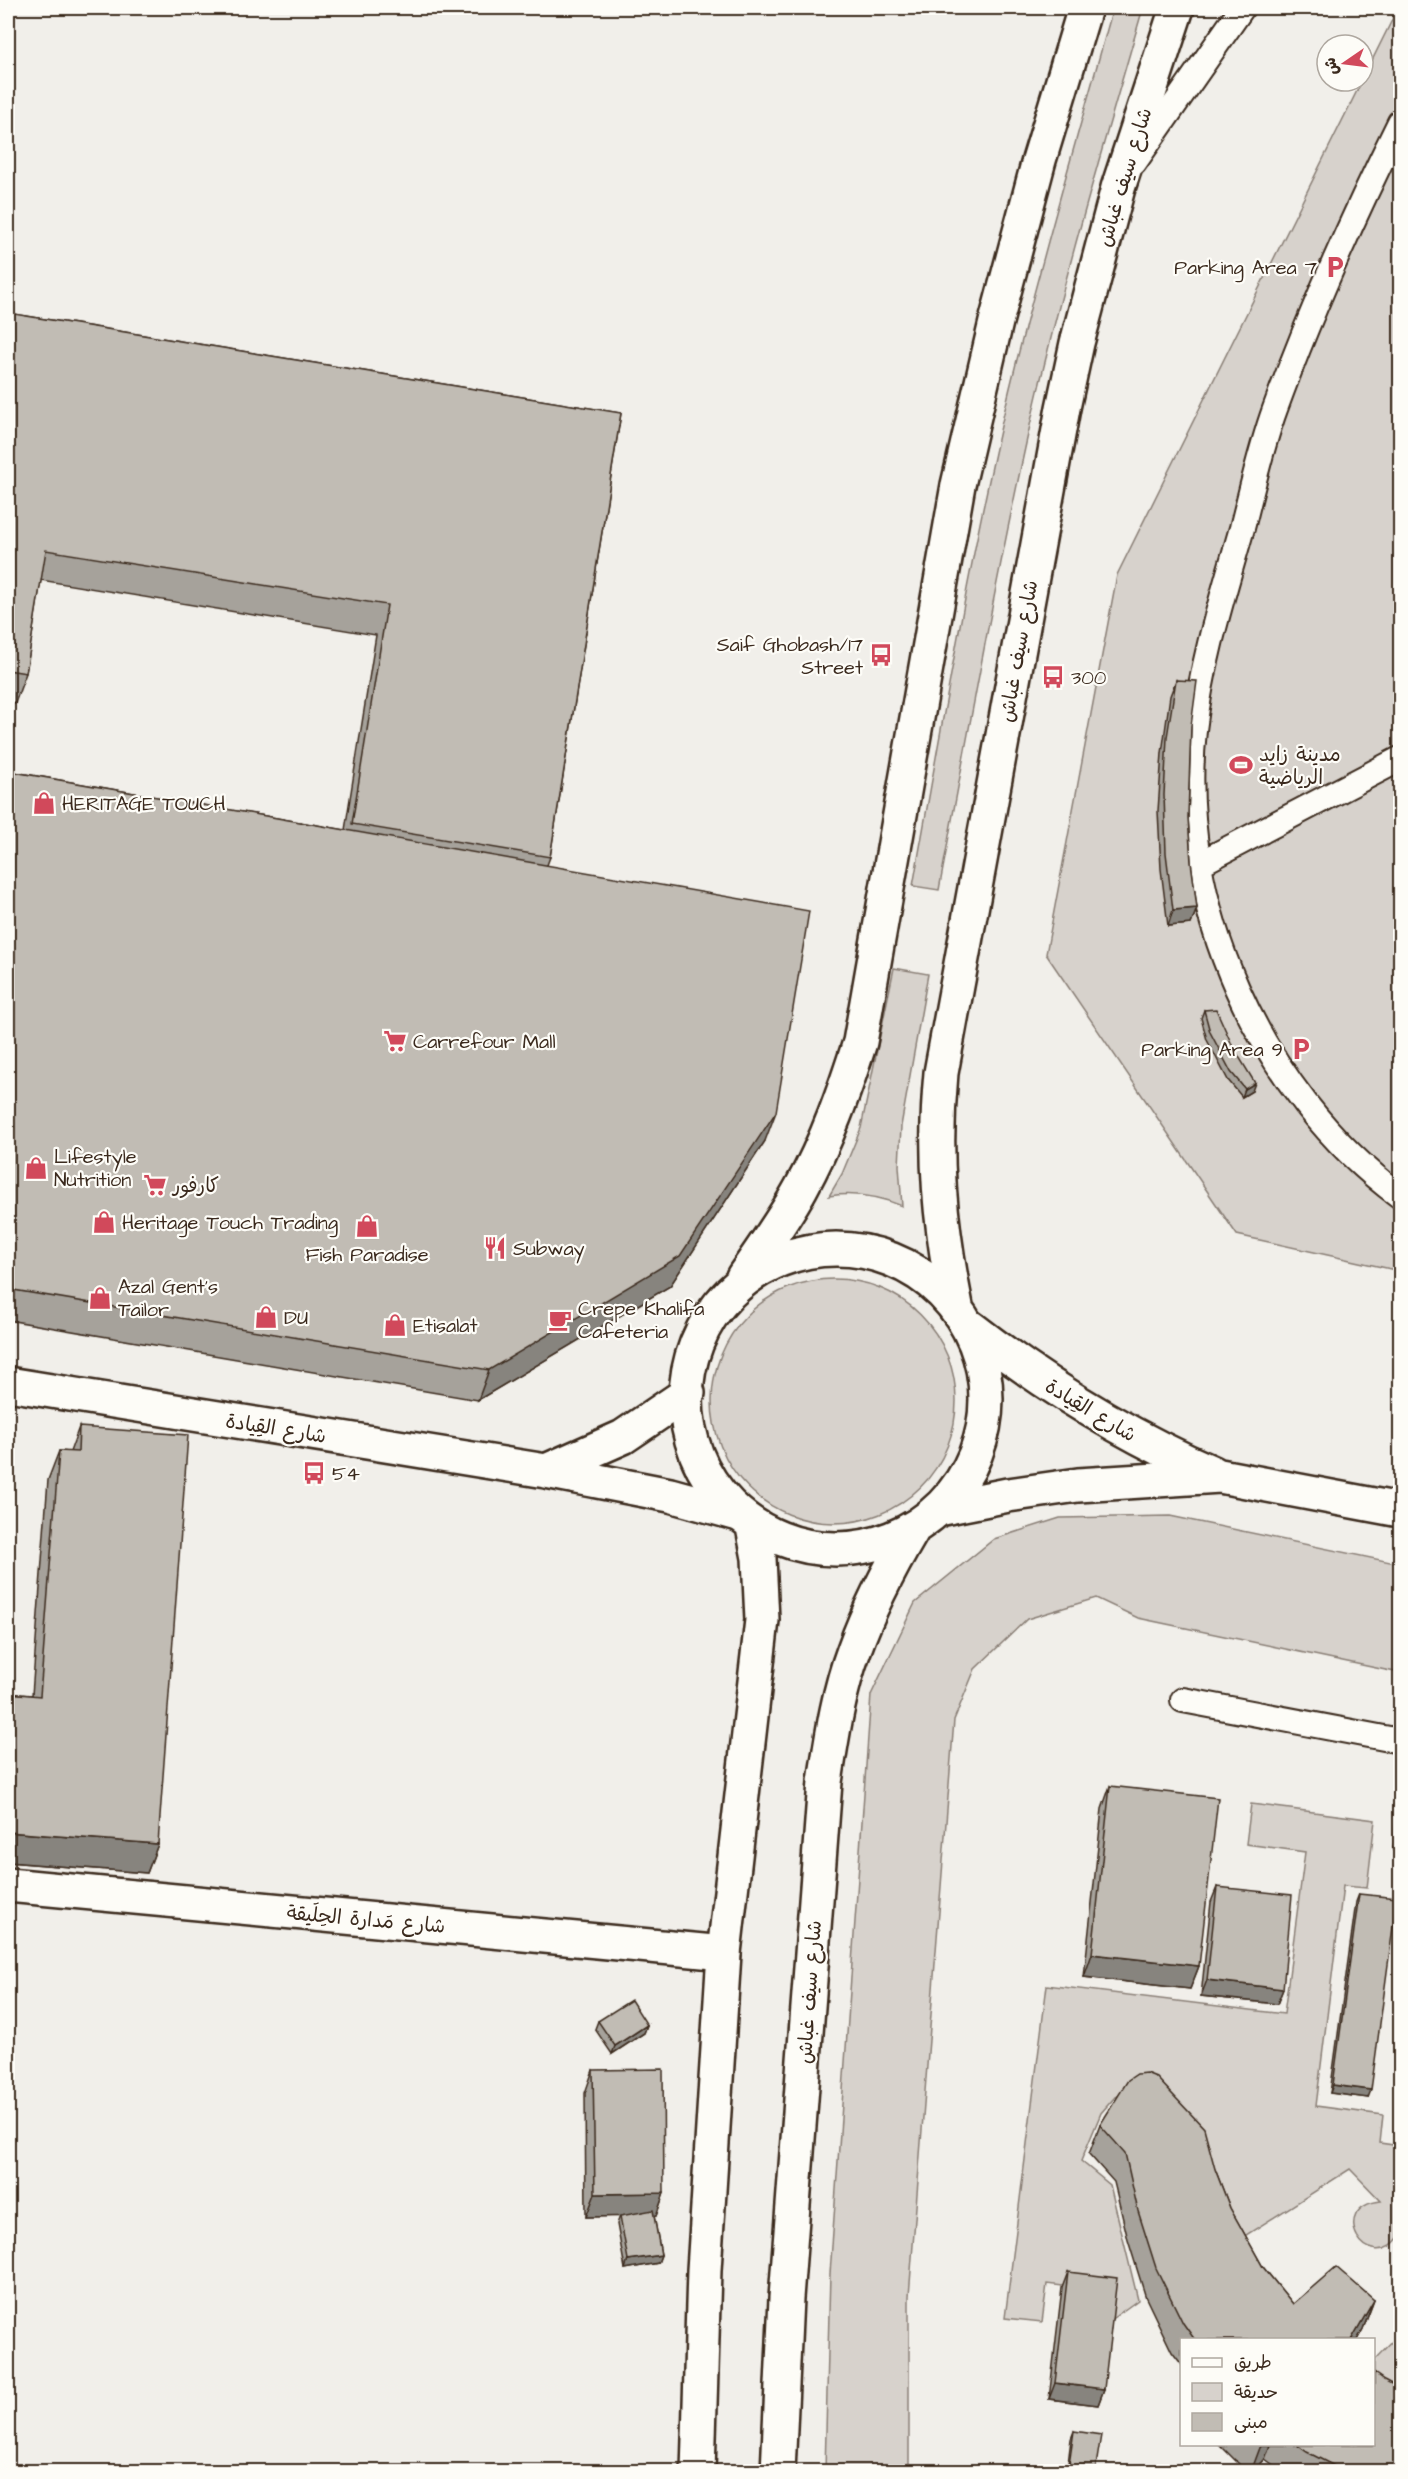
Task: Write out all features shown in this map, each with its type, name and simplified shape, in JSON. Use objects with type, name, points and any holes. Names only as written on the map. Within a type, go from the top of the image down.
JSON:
[{"type":"street","points":[[698,2472],[704,2270],[724,1953],[762,1620],[759,1558],[744,1520],[714,1487],[699,1458],[689,1425],[688,1393],[692,1360],[703,1328],[720,1300],[743,1277],[774,1233],[806,1179],[844,1092],[860,1042],[958,485],[1011,264],[1039,160],[1085,8]]},
{"type":"street","name":"شارع سيف غباش","points":[[938,1509],[963,1479],[980,1443],[987,1404],[983,1365],[963,1317],[942,1228],[938,1190],[937,1132],[941,1073],[1077,343],[1118,188],[1177,8]]},
{"type":"street","name":"شارع القِيادة","points":[[743,1277],[772,1260],[804,1250],[849,1249],[872,1252],[904,1264],[932,1282],[963,1317],[1016,1364],[1115,1426],[1167,1453],[1221,1476],[1401,1510]]},
{"type":"street","name":"شارع القِيادة","points":[[8,1384],[546,1471],[670,1495],[744,1520],[778,1539],[805,1548],[860,1549],[887,1541],[912,1529]]},
{"type":"street","points":[[546,1471],[623,1437],[688,1393]]},
{"type":"street","name":"شارع القِيادة","points":[[938,1509],[1008,1495],[1078,1485],[1221,1476]]},
{"type":"street","points":[[912,1529],[938,1509]]},
{"type":"street","name":"شارع سيف غباش","points":[[778,2472],[786,2298],[825,1782],[841,1694],[853,1650],[890,1568],[912,1529]]},
{"type":"street","name":"شارع مَدارة الحِلَيقة","points":[[8,1885],[724,1953]]},
{"type":"lane","points":[[1118,188],[1180,94],[1242,8]]},
{"type":"lane","points":[[1401,122],[1352,219],[1274,411],[1203,667],[1194,732],[1192,798],[1199,864],[1216,935],[1243,1004],[1280,1068],[1324,1126],[1376,1178],[1401,1196]]},
{"type":"lane","points":[[1199,864],[1401,759]]},
{"type":"lane","points":[[1183,1700],[1401,1741]]},
{"type":"green space","points":[[1113,8],[1143,8],[1098,162],[1043,369],[994,597],[939,890],[913,886],[958,638],[995,453],[1033,295]]},
{"type":"green space","name":"مدينة زايد الرياضية","points":[[1400,8],[1400,1271],[1237,1235],[1046,954],[1117,575],[1356,93],[1375,93],[1375,54]]},
{"type":"green space","points":[[894,968],[928,974],[901,1126],[899,1166],[902,1206],[866,1196],[848,1194],[829,1196],[842,1174],[861,1128]]},
{"type":"green space","points":[[822,1279],[846,1279],[869,1284],[892,1293],[912,1307],[928,1323],[947,1354],[954,1377],[956,1401],[954,1425],[942,1459],[928,1479],[912,1495],[892,1509],[869,1518],[846,1523],[822,1523],[799,1518],[776,1509],[756,1495],[740,1479],[726,1459],[717,1436],[712,1413],[712,1389],[717,1366],[726,1343],[740,1323],[756,1307],[776,1293],[799,1284]]},
{"type":"green space","points":[[1170,1516],[1400,1564],[1400,1673],[1138,1618],[1096,1598],[1027,1619],[975,1669],[954,1720],[909,2296],[909,2471],[825,2471],[830,2274],[871,1695],[915,1603],[994,1539],[1060,1518]]},
{"type":"green space","points":[[1251,1804],[1375,1820],[1367,1888],[1343,1886],[1316,2106],[1383,2115],[1380,2143],[1400,2146],[1399,2237],[1387,2247],[1375,2250],[1365,2245],[1357,2237],[1354,2226],[1356,2215],[1364,2206],[1381,2201],[1350,2169],[1232,2244],[1132,2091],[1115,2097],[1101,2113],[1081,2161],[1110,2185],[1138,2300],[1109,2321],[1112,2292],[1047,2284],[1042,2322],[1005,2318],[1047,1985],[1284,2014],[1305,1852],[1246,1844]]},
{"type":"green space","points":[[1400,2333],[1400,2399],[1375,2386],[1375,2359]]},
{"type":"building","points":[[8,313],[621,413],[550,857],[352,824],[387,605],[46,550],[26,673],[8,670]]},
{"type":"building","points":[[1176,680],[1197,681],[1191,726],[1188,817],[1197,908],[1173,910],[1166,853],[1164,795],[1167,737]]},
{"type":"building","name":"Carrefour Mall","points":[[8,771],[809,911],[776,1112],[680,1256],[489,1370],[8,1289]]},
{"type":"building","points":[[1216,1009],[1233,1047],[1255,1083],[1245,1089],[1231,1072],[1210,1032],[1204,1010]]},
{"type":"building","points":[[79,1427],[188,1435],[158,1844],[8,1832],[8,1693],[40,1696],[59,1451],[78,1452]]},
{"type":"building","points":[[1110,1786],[1218,1798],[1199,1966],[1092,1954]]},
{"type":"building","points":[[1400,1803],[1401,1842],[1396,1842]]},
{"type":"building","points":[[1217,1887],[1292,1895],[1283,1989],[1207,1980]]},
{"type":"building","points":[[1359,1894],[1397,1898],[1371,2090],[1333,2085]]},
{"type":"building","points":[[631,2000],[647,2025],[615,2046],[598,2021]]},
{"type":"building","points":[[663,2069],[664,2193],[595,2194],[593,2070]]},
{"type":"building","points":[[1146,2073],[1156,2077],[1204,2128],[1215,2169],[1230,2208],[1263,2267],[1293,2304],[1336,2267],[1374,2300],[1352,2338],[1194,2338],[1183,2323],[1156,2268],[1138,2211],[1125,2153],[1100,2125],[1128,2080],[1137,2074]]},
{"type":"building","points":[[653,2210],[661,2255],[628,2260],[620,2216]]},
{"type":"building","points":[[1068,2272],[1117,2278],[1104,2389],[1055,2383]]},
{"type":"building","points":[[1375,2374],[1401,2389],[1401,2472],[1346,2472],[1298,2446],[1375,2446]]},
{"type":"building","points":[[1074,2431],[1101,2435],[1095,2472],[1068,2472]]},
{"type":"place","name":"Parking Area 7","points":[[1335,267]]},
{"type":"place","name":"Saif Ghobash/17 Street","points":[[881,655]]},
{"type":"place","name":"300","points":[[1053,677]]},
{"type":"place","name":"مدينة زايد الرياضية","points":[[1241,765]]},
{"type":"place","name":"HERITAGE TOUCH","points":[[44,803]]},
{"type":"place","name":"Carrefour Mall","points":[[395,1041]]},
{"type":"place","name":"Parking Area 9","points":[[1301,1049]]},
{"type":"place","name":"Lifestyle Nutrition","points":[[36,1168]]},
{"type":"place","name":"كارفور","points":[[155,1185]]},
{"type":"place","name":"Heritage Touch Trading","points":[[104,1222]]},
{"type":"place","name":"Fish Paradise","points":[[367,1226]]},
{"type":"place","name":"Subway","points":[[495,1248]]},
{"type":"place","name":"Azal Gent's Tailor","points":[[100,1298]]},
{"type":"place","name":"DU","points":[[266,1317]]},
{"type":"place","name":"Crepe Khalifa Cafeteria","points":[[560,1320]]},
{"type":"place","name":"Etisalat","points":[[395,1325]]},
{"type":"place","name":"54","points":[[314,1473]]}]
